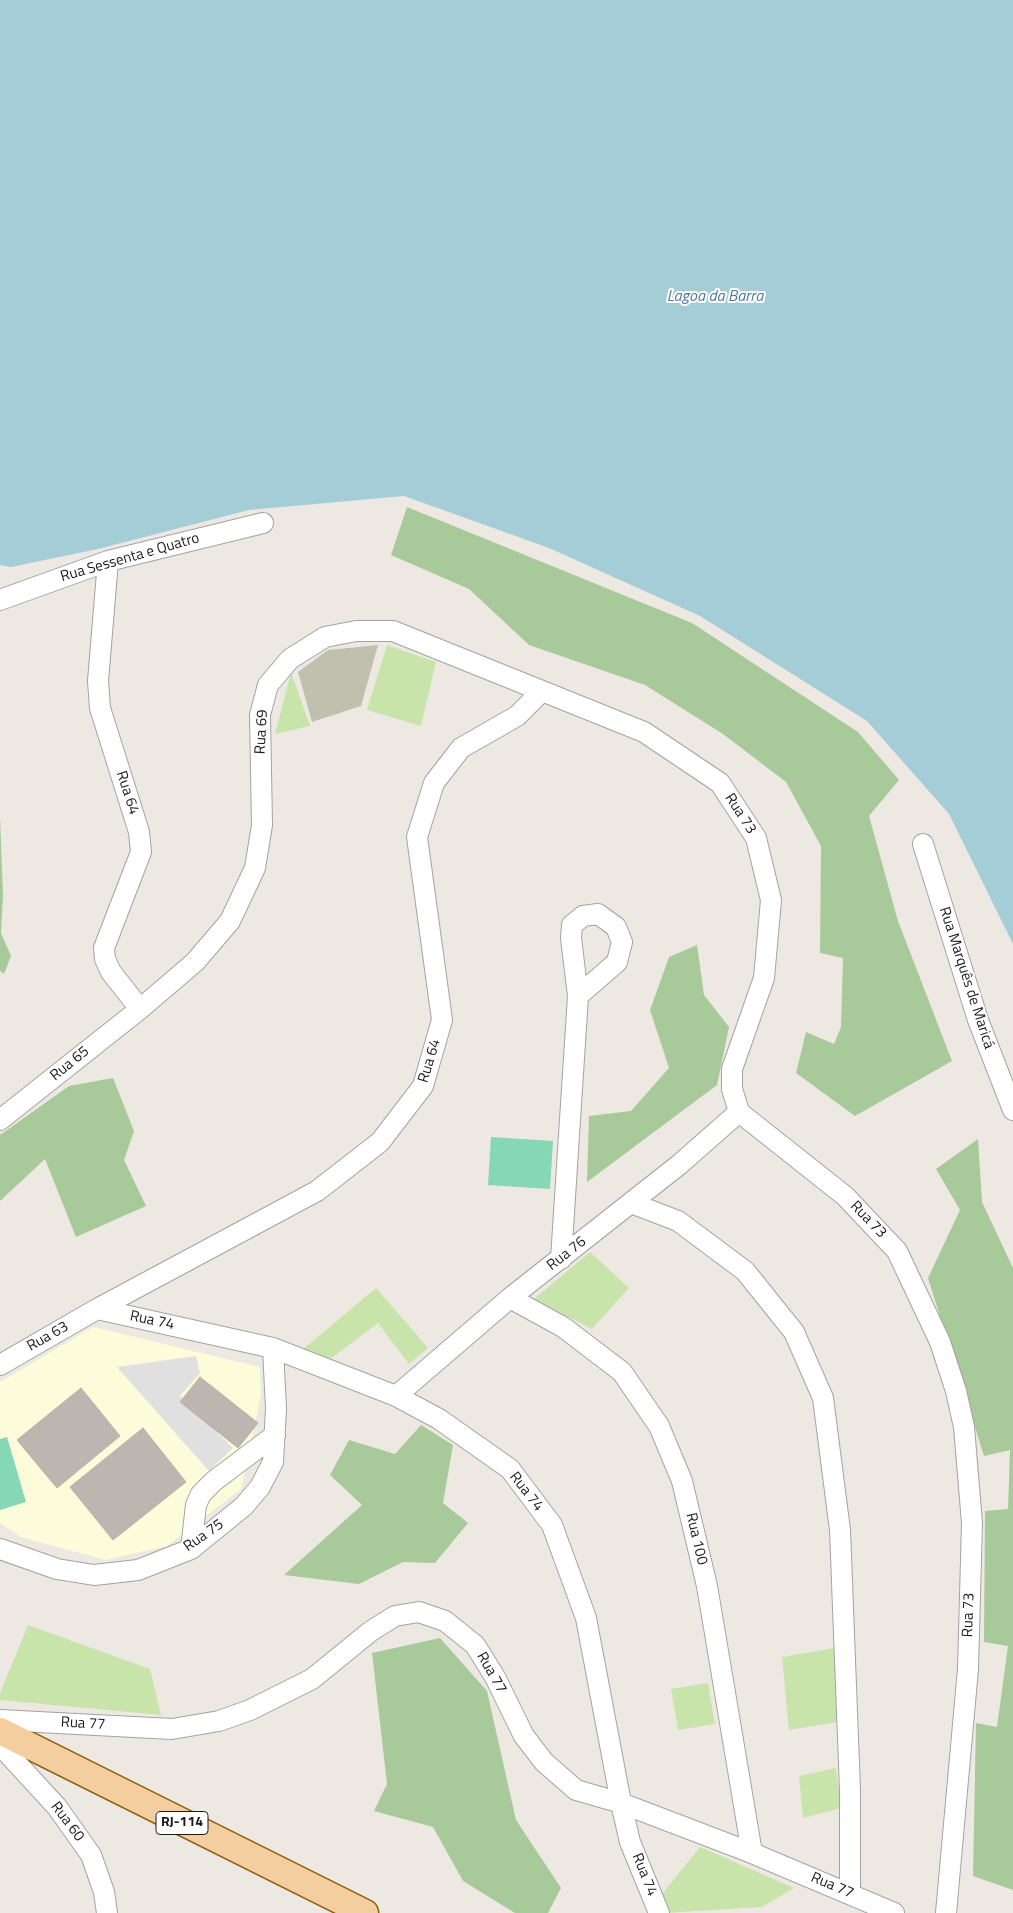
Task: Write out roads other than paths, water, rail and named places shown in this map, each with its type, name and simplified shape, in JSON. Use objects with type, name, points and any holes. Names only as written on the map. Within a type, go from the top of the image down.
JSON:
[{"type":"main road","name":"RJ-114","points":[[0,1731],[330,1905],[365,1913]]},
{"type":"street","name":"Rua Sessenta e Quatro","points":[[0,600],[108,562],[263,523]]},
{"type":"street","name":"Rua 64","points":[[108,562],[98,681],[100,708],[139,832],[141,852],[104,948],[111,972],[140,1009]]},
{"type":"street","name":"Rua 69","points":[[140,1009],[194,962],[230,922],[255,868],[262,825],[260,715],[268,685],[290,659],[325,638],[356,632],[393,632],[541,692]]},
{"type":"street","name":"Rua 64","points":[[97,1309],[317,1191],[380,1142],[423,1086],[442,1020],[417,837],[434,782],[461,748],[517,716],[541,692]]},
{"type":"street","name":"Rua 73","points":[[541,692],[644,732],[720,783],[756,838],[771,900],[764,978],[732,1069],[732,1089],[739,1112],[845,1196],[897,1250],[940,1342],[956,1391],[964,1427],[972,1524],[968,1669],[946,1913]]},
{"type":"street","name":"Rua Marquês de Maricá","points":[[923,844],[978,1020],[1013,1110]]},
{"type":"street","points":[[561,1259],[578,996]]},
{"type":"street","name":"Rua 65","points":[[0,1120],[140,1009]]},
{"type":"street","name":"Rua 76","points":[[396,1396],[510,1298],[680,1164],[739,1112]]},
{"type":"street","points":[[631,1203],[678,1221],[745,1271],[794,1332],[823,1398],[840,1530],[850,1790],[850,1892]]},
{"type":"street","name":"Rua 100","points":[[510,1298],[563,1327],[622,1372],[662,1434],[682,1481],[708,1586],[752,1853]]},
{"type":"street","name":"Rua 74","points":[[97,1309],[273,1348],[396,1396],[439,1419],[510,1470],[552,1525],[586,1618],[620,1803],[630,1842],[659,1913]]},
{"type":"street","name":"Rua 63","points":[[0,1365],[97,1309]]},
{"type":"street","name":"Rua 75","points":[[0,1549],[57,1569],[94,1576],[138,1570],[191,1549],[244,1506],[260,1487],[273,1462],[276,1409],[273,1348]]},
{"type":"street","points":[[191,1549],[196,1505],[201,1494],[214,1481],[275,1435]]},
{"type":"street","name":"Rua 77","points":[[0,1720],[172,1729],[219,1721],[250,1710],[312,1679],[371,1631],[395,1616],[419,1612],[445,1621],[475,1645],[495,1677],[524,1736],[544,1762],[576,1790],[620,1803],[752,1853],[850,1892],[894,1913]]},
{"type":"street","name":"Rua 60","points":[[0,1745],[57,1807],[91,1856],[104,1892],[107,1913]]},
{"type":"water","name":"Lagoa da Barra","points":[[0,0],[1013,0],[1013,944],[949,814],[867,721],[700,616],[549,548],[404,496],[249,510],[98,549],[11,567],[0,565]]}]
